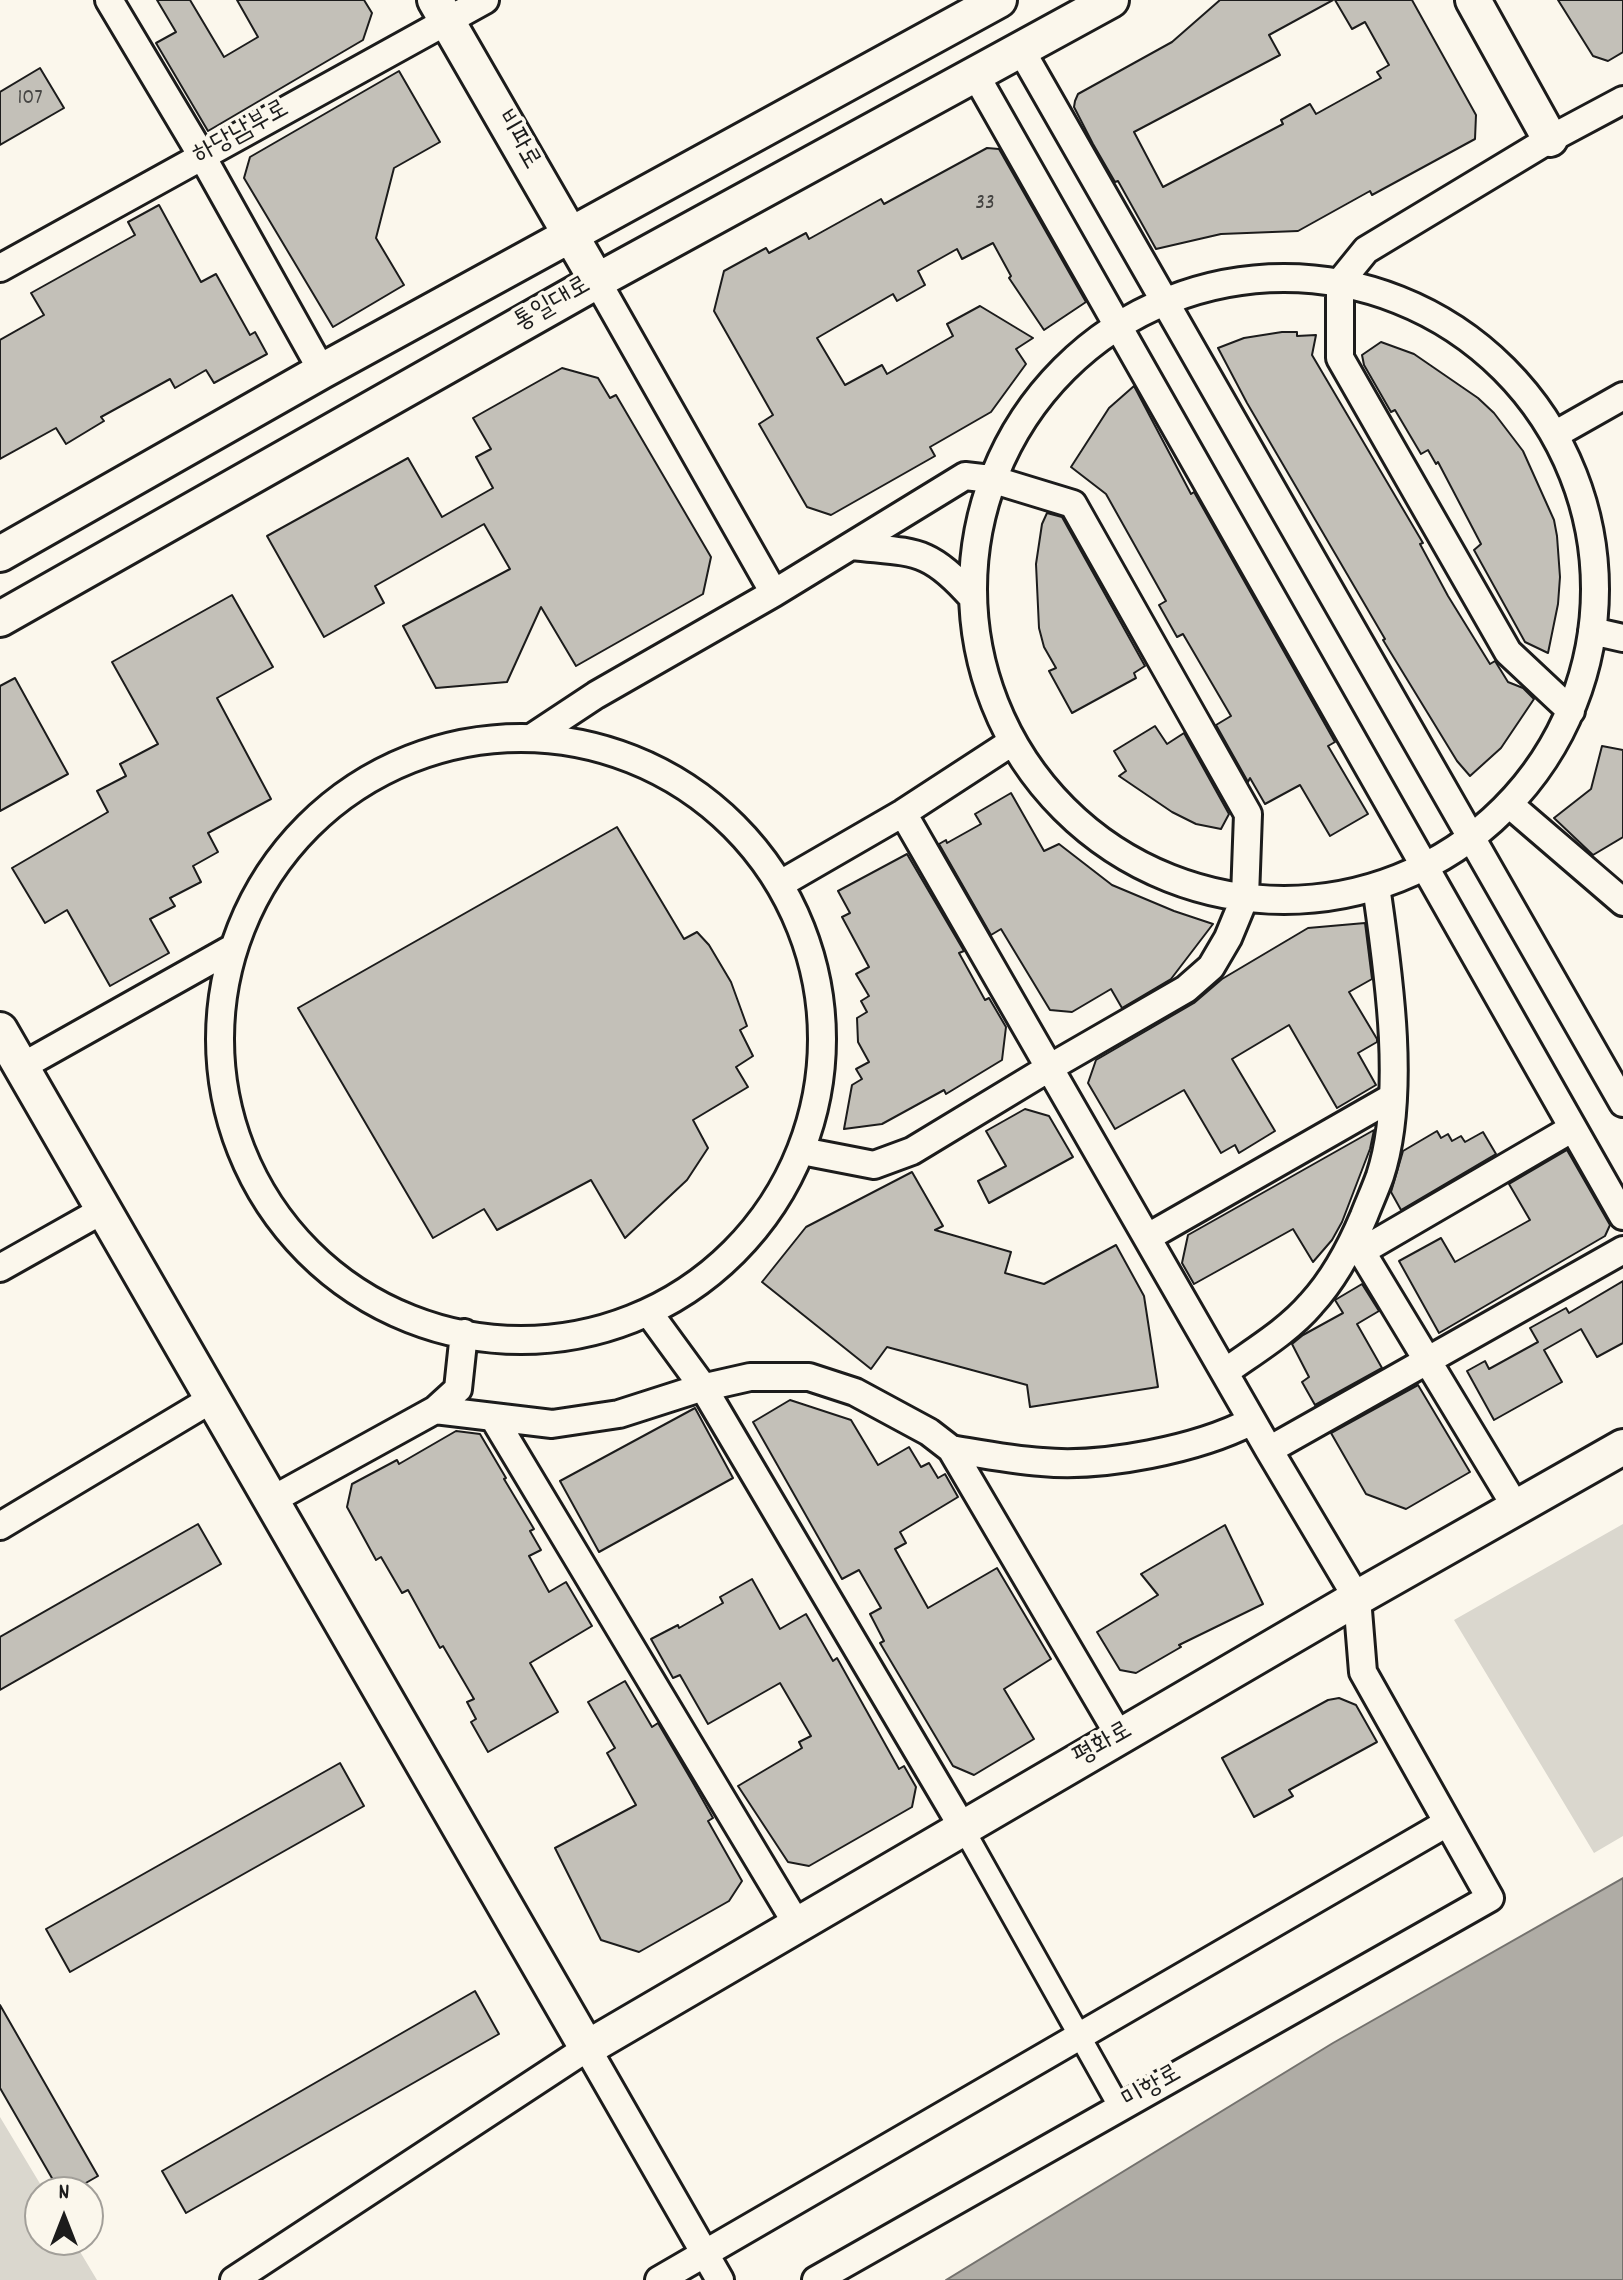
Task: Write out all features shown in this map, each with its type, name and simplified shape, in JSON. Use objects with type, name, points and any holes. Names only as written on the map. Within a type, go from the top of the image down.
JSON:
[{"type":"street","points":[[109,0],[202,156],[322,371]]},
{"type":"street","name":"하당남부로","points":[[0,268],[202,156],[441,10],[485,0]]},
{"type":"street","name":"통일대로","points":[[0,554],[322,371],[999,0]]},
{"type":"street","name":"통일대로","points":[[0,619],[597,281],[1111,0]]},
{"type":"street","points":[[1473,0],[1550,139]]},
{"type":"street","name":"비파로","points":[[441,10],[597,281]]},
{"type":"street","points":[[1021,50],[1623,1103]]},
{"type":"street","points":[[975,74],[1623,1216]]},
{"type":"street","points":[[1571,711],[1508,652],[1340,358],[1340,282],[1366,250],[1550,139],[1623,100]]},
{"type":"street","points":[[1269,279],[1340,282],[1405,303],[1479,346],[1524,385],[1556,434],[1581,494],[1592,540],[1596,588],[1592,631],[1584,674],[1571,711],[1533,775],[1509,804],[1471,837],[1424,866],[1349,894],[1282,900],[1245,897],[1198,887],[1152,871],[1110,847],[1072,817],[1039,782],[1012,742],[992,701],[979,658],[972,568],[979,523],[991,479],[1023,418],[1054,378],[1091,344],[1134,314],[1216,286],[1269,279]]},
{"type":"street","points":[[597,281],[774,593]]},
{"type":"street","points":[[1556,434],[1623,396]]},
{"type":"street","points":[[534,736],[596,695],[774,593],[965,476],[991,479],[1073,504],[1248,814],[1245,897],[1228,938],[1211,967],[1186,989],[912,1151],[874,1165],[802,1151]]},
{"type":"street","points":[[852,546],[921,554],[941,565],[972,597]]},
{"type":"street","points":[[1592,631],[1623,638]]},
{"type":"street","points":[[534,736],[599,748],[669,776],[730,821],[782,883],[808,944],[823,1013],[821,1083],[802,1151],[766,1217],[713,1273],[649,1313],[602,1330],[553,1339],[504,1341],[464,1333],[367,1300],[294,1240],[243,1162],[219,1072],[223,979],[231,949],[263,880],[312,820],[361,783],[402,761],[462,743],[534,736]]},
{"type":"street","points":[[782,883],[903,813],[1012,742]]},
{"type":"street","points":[[1509,804],[1623,902]]},
{"type":"street","points":[[659,2280],[1447,1823],[1363,1672],[1357,1598],[903,813]]},
{"type":"street","points":[[1225,1372],[1282,1331],[1311,1305],[1358,1245],[1380,1174],[1390,1122],[1392,1029],[1376,886]]},
{"type":"street","points":[[21,1067],[231,949]]},
{"type":"street","points":[[0,1030],[720,2280]]},
{"type":"street","points":[[1148,1237],[1391,1098]]},
{"type":"street","points":[[1358,1245],[1573,1128]]},
{"type":"street","points":[[0,1268],[103,1210]]},
{"type":"street","points":[[1358,1245],[1517,1509]]},
{"type":"street","points":[[1269,1450],[1623,1250]]},
{"type":"street","points":[[649,1313],[703,1387],[963,1828],[1120,2108]]},
{"type":"street","points":[[270,1501],[435,1410],[458,1389],[464,1333]]},
{"type":"street","points":[[435,1410],[552,1424],[619,1414],[703,1387],[750,1377],[809,1377],[855,1392],[929,1432],[951,1449],[1120,1737]]},
{"type":"street","points":[[0,1526],[212,1399]]},
{"type":"street","points":[[493,1417],[798,1926]]},
{"type":"street","points":[[951,1449],[1044,1463],[1100,1461],[1149,1455],[1233,1431],[1252,1421]]},
{"type":"street","name":"평화로","points":[[587,2048],[1357,1598],[1623,1447]]},
{"type":"street","name":"미항로","points":[[816,2280],[1490,1898],[1447,1823]]},
{"type":"street","points":[[234,2280],[587,2048]]},
{"type":"shaded area","points":[[1623,1524],[1623,1836],[1594,1853],[1454,1620]]},
{"type":"shaded area","points":[[1623,1878],[1623,2280],[946,2280],[1333,2043]]},
{"type":"shaded area","points":[[0,2117],[35,2176],[24,2176],[24,2256],[83,2256],[97,2280],[0,2280]]},
{"type":"building","points":[[157,0],[190,0],[224,57],[258,37],[237,0],[364,0],[372,13],[363,40],[208,131],[156,43],[176,32]]},
{"type":"building","points":[[1220,0],[1333,0],[1269,35],[1280,55],[1134,132],[1163,187],[1283,124],[1281,120],[1310,104],[1316,114],[1381,78],[1377,72],[1389,65],[1365,22],[1352,29],[1335,0],[1412,0],[1476,115],[1475,139],[1298,231],[1221,234],[1156,249],[1118,181],[1115,182],[1093,144],[1074,107],[1075,101],[1078,94],[1172,42]]},
{"type":"building","points":[[1558,0],[1623,0],[1623,52],[1608,61],[1593,56]]},
{"type":"building","points":[[40,68],[64,108],[0,145],[0,92]]},
{"type":"building","points":[[399,71],[440,142],[394,168],[376,238],[404,285],[333,327],[244,178],[250,157]]},
{"type":"building","points":[[987,148],[999,149],[1086,302],[1044,330],[1009,278],[1011,276],[993,243],[962,259],[957,249],[918,271],[925,285],[897,301],[893,294],[817,338],[845,385],[882,365],[887,374],[953,336],[947,324],[980,306],[1033,338],[1016,349],[1026,364],[991,412],[930,447],[935,456],[831,515],[807,507],[759,424],[773,415],[714,311],[724,271],[766,248],[769,253],[806,233],[809,239],[881,199],[884,204]]},
{"type":"building","points":[[159,205],[201,282],[216,274],[250,335],[255,332],[267,354],[214,383],[206,370],[175,388],[170,379],[101,417],[104,421],[66,444],[56,428],[0,459],[0,340],[44,315],[31,293],[135,235],[128,222]]},
{"type":"building","points":[[1297,332],[1297,336],[1316,335],[1312,355],[1423,543],[1420,544],[1448,596],[1490,664],[1495,661],[1508,682],[1523,688],[1534,699],[1501,748],[1470,776],[1457,761],[1383,640],[1218,348],[1244,338]]},
{"type":"building","points":[[1381,342],[1414,354],[1478,398],[1494,413],[1523,451],[1554,520],[1557,536],[1558,604],[1548,653],[1525,642],[1474,550],[1481,544],[1438,462],[1436,464],[1428,450],[1421,454],[1395,410],[1391,412],[1364,365],[1362,355]]},
{"type":"building","points":[[562,368],[598,378],[610,398],[616,395],[711,557],[703,594],[576,666],[541,607],[507,682],[436,688],[403,626],[510,569],[484,524],[375,586],[384,603],[324,637],[267,536],[408,458],[442,517],[493,488],[476,457],[491,449],[473,418]]},
{"type":"building","points":[[1134,386],[1191,494],[1194,492],[1335,742],[1328,746],[1368,814],[1330,836],[1300,785],[1265,804],[1250,778],[1248,782],[1216,725],[1231,716],[1183,634],[1177,637],[1159,605],[1166,601],[1106,494],[1071,467],[1109,408]]},
{"type":"building","points":[[1047,513],[1062,517],[1145,666],[1134,673],[1136,678],[1072,713],[1049,671],[1056,668],[1044,647],[1039,628],[1036,564],[1042,524]]},
{"type":"building","points":[[232,595],[273,667],[217,698],[271,799],[208,833],[218,852],[193,866],[201,882],[170,898],[175,906],[150,919],[169,953],[110,986],[67,910],[45,923],[12,868],[108,812],[97,791],[126,776],[120,764],[158,744],[112,662]]},
{"type":"building","points":[[15,678],[68,774],[0,811],[0,686]]},
{"type":"building","points":[[1155,726],[1167,744],[1184,733],[1229,814],[1221,829],[1196,824],[1172,812],[1119,776],[1126,771],[1114,751]]},
{"type":"building","points":[[1602,746],[1623,750],[1623,837],[1593,855],[1554,818],[1591,789]]},
{"type":"building","points":[[1011,793],[1044,851],[1059,844],[1112,885],[1213,924],[1171,979],[1122,1008],[1111,989],[1072,1012],[1050,1010],[1001,929],[991,935],[939,844],[946,840],[947,843],[981,824],[975,814]]},
{"type":"building","points":[[617,827],[684,939],[697,932],[709,945],[731,982],[747,1026],[740,1030],[753,1056],[736,1067],[748,1087],[693,1120],[708,1148],[687,1180],[625,1238],[591,1180],[497,1230],[484,1209],[433,1238],[298,1008]]},
{"type":"building","points":[[907,854],[964,951],[959,953],[985,1000],[989,998],[1006,1027],[1002,1060],[946,1094],[944,1090],[882,1124],[844,1129],[852,1085],[862,1079],[856,1069],[869,1062],[858,1042],[857,1018],[867,1012],[861,1001],[869,996],[856,974],[869,967],[842,917],[850,913],[838,891]]},
{"type":"building","points":[[1365,923],[1372,979],[1349,992],[1377,1039],[1377,1042],[1358,1053],[1376,1085],[1337,1108],[1289,1025],[1232,1059],[1275,1131],[1239,1153],[1235,1145],[1221,1153],[1184,1090],[1115,1129],[1088,1083],[1096,1060],[1194,1003],[1222,979],[1308,928]]},
{"type":"building","points":[[1025,1109],[1049,1116],[1073,1157],[989,1203],[978,1181],[1006,1166],[986,1131]]},
{"type":"building","points":[[1374,1130],[1370,1149],[1342,1222],[1332,1240],[1313,1262],[1293,1229],[1194,1284],[1182,1263],[1188,1235]]},
{"type":"building","points":[[1437,1131],[1441,1138],[1448,1134],[1452,1141],[1461,1136],[1465,1142],[1483,1132],[1496,1154],[1401,1210],[1391,1192],[1403,1151]]},
{"type":"building","points":[[1567,1150],[1610,1225],[1605,1236],[1439,1333],[1399,1261],[1441,1238],[1455,1262],[1530,1220],[1509,1184]]},
{"type":"building","points":[[912,1172],[943,1226],[935,1230],[1011,1252],[1005,1273],[1044,1284],[1116,1245],[1144,1296],[1158,1387],[1030,1407],[1027,1385],[887,1347],[871,1369],[762,1282],[806,1227]]},
{"type":"building","points":[[1623,1281],[1623,1343],[1597,1357],[1581,1329],[1544,1350],[1562,1382],[1494,1420],[1467,1371],[1485,1361],[1489,1369],[1538,1342],[1530,1328],[1566,1308],[1569,1313]]},
{"type":"building","points":[[1362,1284],[1379,1311],[1357,1324],[1382,1368],[1315,1405],[1302,1382],[1309,1377],[1292,1344],[1343,1313],[1335,1300]]},
{"type":"building","points":[[1418,1385],[1470,1472],[1406,1509],[1366,1494],[1331,1433]]},
{"type":"building","points":[[790,1400],[851,1420],[878,1465],[909,1447],[921,1467],[929,1463],[938,1478],[945,1474],[958,1497],[900,1532],[906,1543],[895,1549],[928,1608],[997,1568],[1051,1659],[1004,1689],[1034,1739],[974,1775],[953,1766],[880,1643],[884,1641],[870,1614],[881,1608],[859,1570],[842,1579],[753,1422]]},
{"type":"building","points":[[695,1408],[733,1478],[599,1552],[560,1481]]},
{"type":"building","points":[[456,1431],[480,1434],[534,1529],[530,1531],[541,1550],[529,1556],[549,1592],[566,1582],[592,1626],[530,1663],[558,1712],[488,1752],[471,1722],[476,1719],[467,1702],[474,1699],[443,1646],[440,1648],[408,1590],[402,1593],[381,1557],[376,1560],[347,1507],[352,1484],[397,1460],[399,1464]]},
{"type":"building","points":[[198,1524],[221,1564],[0,1690],[0,1637]]},
{"type":"building","points":[[1225,1525],[1263,1604],[1179,1645],[1181,1647],[1136,1673],[1120,1670],[1097,1632],[1158,1595],[1141,1574]]},
{"type":"building","points":[[752,1579],[780,1629],[806,1614],[833,1661],[837,1658],[899,1769],[904,1766],[916,1787],[912,1807],[809,1866],[788,1862],[738,1786],[802,1748],[799,1742],[811,1736],[780,1683],[708,1724],[680,1675],[673,1678],[651,1639],[678,1625],[679,1628],[723,1603],[720,1597]]},
{"type":"building","points":[[625,1681],[652,1727],[658,1723],[692,1781],[713,1818],[708,1821],[742,1881],[729,1901],[639,1952],[601,1940],[555,1848],[636,1805],[607,1753],[615,1748],[588,1702]]},
{"type":"building","points":[[1339,1698],[1356,1705],[1377,1742],[1289,1790],[1293,1796],[1254,1817],[1222,1758],[1328,1700]]},
{"type":"building","points":[[340,1763],[364,1806],[70,1972],[46,1929]]},
{"type":"building","points":[[475,1991],[499,2034],[186,2213],[162,2171]]},
{"type":"building","points":[[0,2005],[98,2176],[51,2176],[0,2088]]}]
